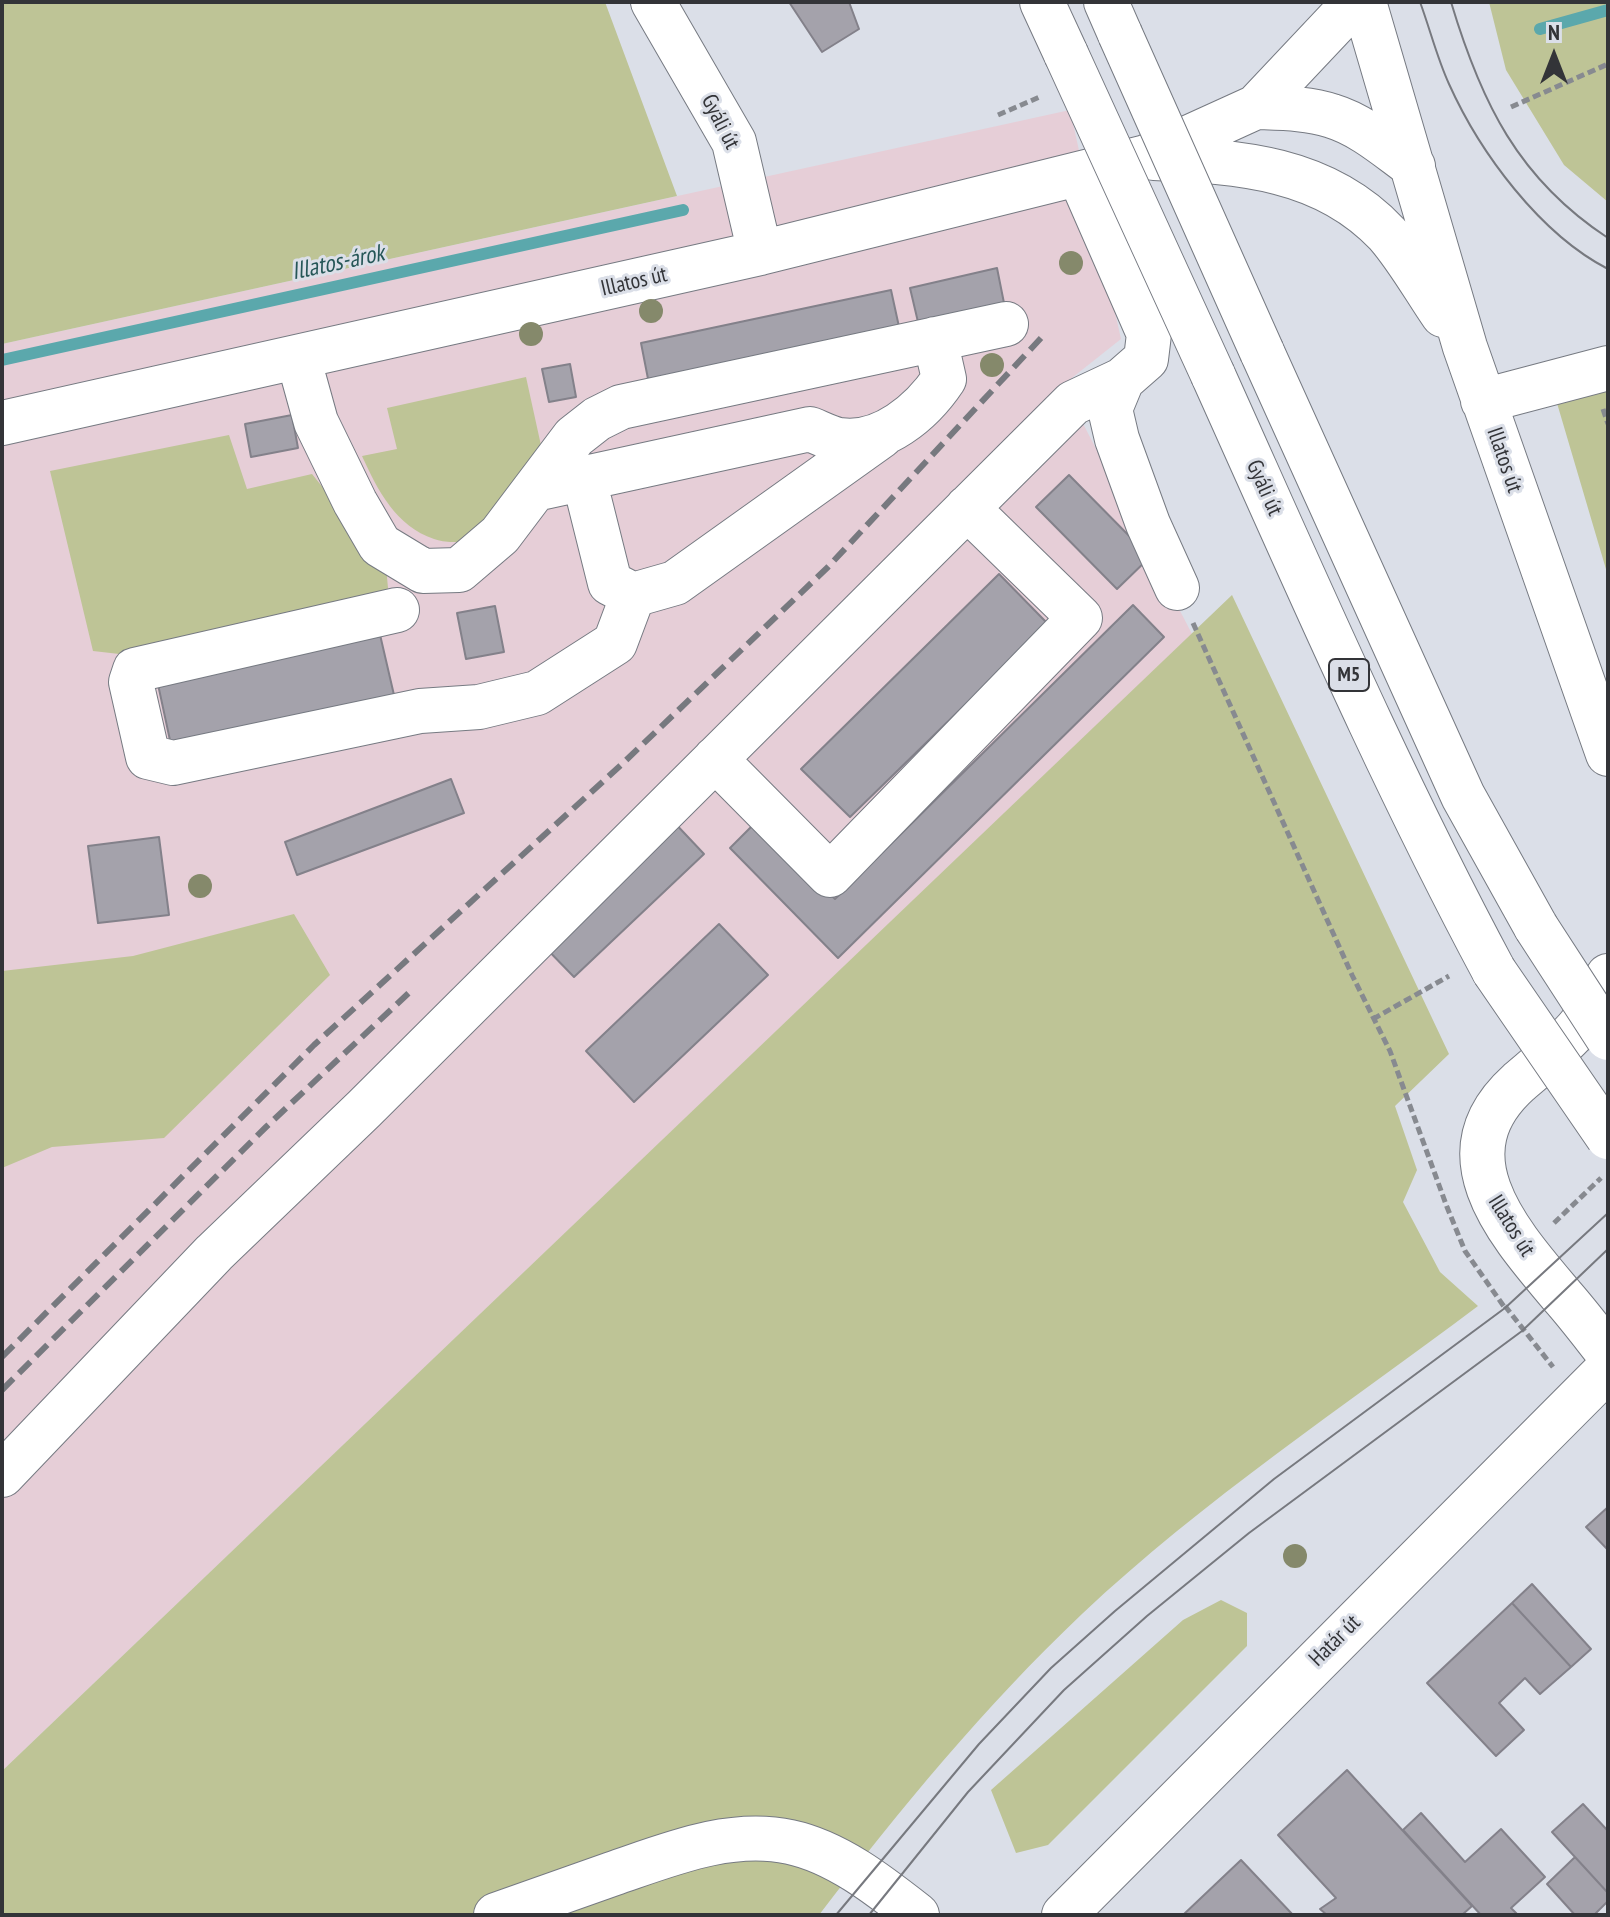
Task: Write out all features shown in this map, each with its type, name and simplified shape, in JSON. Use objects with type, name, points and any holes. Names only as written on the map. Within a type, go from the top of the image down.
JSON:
[{"type":"street","name":"Gyáli út","points":[[653,2],[734,142],[760,253]]},
{"type":"street","name":"Gyáli út","points":[[1042,2],[1060,72],[1213,375],[1446,883],[1478,970]]},
{"type":"street","name":"Illatos út","points":[[2,423],[760,253],[1146,157],[1256,107],[1355,2]]},
{"type":"street","name":"Illatos út","points":[[1364,2],[1465,347],[1607,763]]},
{"type":"street","name":"M5","points":[[1113,18],[1463,796],[1536,927],[1608,1038]]},
{"type":"street","name":"Illatos út","points":[[1256,107],[1296,109],[1332,116],[1358,127],[1413,166]]},
{"type":"street","points":[[1146,157],[1232,161],[1259,166],[1313,182],[1340,198],[1364,213],[1388,236],[1465,347]]},
{"type":"street","points":[[2,1475],[214,1253],[364,1109],[1073,403],[1122,380],[1146,359],[1149,334],[1079,174]]},
{"type":"street","points":[[298,357],[316,422],[380,545],[423,571],[459,570],[500,535],[574,437],[597,419],[621,407],[1006,324]]},
{"type":"street","points":[[584,479],[610,583],[633,595],[675,583],[928,403],[944,379],[935,339]]},
{"type":"street","points":[[1483,401],[1608,368]]},
{"type":"street","points":[[1122,380],[1110,409],[1117,439],[1148,524],[1177,588]]},
{"type":"street","points":[[535,489],[810,429],[840,440],[881,436]]},
{"type":"street","points":[[715,759],[830,875],[1080,618],[967,508]]},
{"type":"street","points":[[423,571],[401,626],[135,670],[131,682],[148,757],[173,763],[420,711],[479,707],[537,693],[615,643],[633,595]]},
{"type":"street","name":"M5","points":[[1478,970],[1608,1137]]},
{"type":"street","name":"Illatos út","points":[[1608,976],[1597,1002],[1579,1029],[1510,1091],[1497,1107],[1483,1140],[1482,1153],[1485,1179],[1502,1219],[1543,1275],[1608,1353]]},
{"type":"street","name":"Határ út","points":[[1064,1915],[1608,1369]]},
{"type":"street","points":[[496,1915],[684,1849],[752,1839],[789,1842],[818,1851],[887,1891],[917,1915]]},
{"type":"path","points":[[1511,107],[1608,64]]},
{"type":"path","points":[[998,115],[1060,72]]},
{"type":"path","points":[[1177,588],[1390,1051],[1465,1251],[1505,1308]]},
{"type":"path","points":[[1373,1019],[1478,970]]},
{"type":"shaded area","points":[[1070,110],[1121,339],[1063,385],[1192,634],[2,1771],[2,344]]},
{"type":"green space","points":[[2,2],[605,2],[677,196],[2,344]]},
{"type":"green space","points":[[1489,2],[1608,2],[1608,202],[1564,165],[1506,70]]},
{"type":"green space","points":[[1608,375],[1608,576],[1554,393]]},
{"type":"green space","points":[[526,377],[542,450],[472,543],[438,540],[409,525],[390,506],[362,456],[397,449],[387,408]]},
{"type":"green space","points":[[229,435],[247,489],[312,474],[386,566],[388,588],[381,601],[128,655],[93,651],[50,471]]},
{"type":"green space","points":[[1232,595],[1449,1054],[1395,1106],[1417,1170],[1403,1202],[1440,1272],[1478,1306],[1225,1493],[1082,1614],[1011,1685],[944,1759],[819,1915],[2,1915],[2,1771]]},
{"type":"green space","points":[[294,914],[330,975],[164,1138],[52,1147],[2,1168],[2,971],[133,956]]},
{"type":"green space","points":[[1221,1600],[1247,1613],[1247,1646],[1048,1845],[1016,1853],[991,1790],[1183,1620]]},
{"type":"building","points":[[789,2],[849,2],[859,29],[822,52]]},
{"type":"building","points":[[997,268],[1004,303],[918,322],[910,288]]},
{"type":"building","points":[[891,290],[901,336],[650,389],[641,343]]},
{"type":"building","points":[[570,364],[576,397],[549,402],[542,369]]},
{"type":"building","points":[[292,415],[298,448],[251,457],[245,424]]},
{"type":"building","points":[[1069,475],[1150,557],[1117,589],[1036,507]]},
{"type":"building","points":[[999,574],[1048,624],[850,817],[801,769]]},
{"type":"building","points":[[1133,605],[1164,637],[838,958],[730,848],[757,821],[835,899]]},
{"type":"building","points":[[495,606],[504,652],[466,659],[457,613]]},
{"type":"building","points":[[378,626],[394,695],[171,745],[156,675]]},
{"type":"building","points":[[451,779],[464,813],[297,875],[285,842]]},
{"type":"building","points":[[671,819],[704,854],[574,977],[541,943]]},
{"type":"building","points":[[159,837],[169,915],[98,923],[88,846]]},
{"type":"building","points":[[719,924],[768,975],[634,1102],[586,1051]]},
{"type":"building","points":[[1608,1507],[1608,1550],[1586,1527]]},
{"type":"building","points":[[1532,1584],[1591,1649],[1571,1667],[1512,1603]]},
{"type":"building","points":[[1512,1603],[1571,1667],[1540,1694],[1525,1678],[1499,1703],[1524,1730],[1496,1756],[1427,1683]]},
{"type":"building","points":[[1347,1770],[1472,1906],[1462,1915],[1327,1915],[1320,1909],[1336,1898],[1278,1835]]},
{"type":"building","points":[[1583,1804],[1608,1831],[1608,1893],[1552,1832]]},
{"type":"building","points":[[1421,1813],[1465,1862],[1501,1829],[1545,1877],[1511,1908],[1518,1915],[1481,1915],[1403,1830]]},
{"type":"building","points":[[1575,1857],[1608,1893],[1608,1901],[1594,1915],[1575,1915],[1547,1884]]},
{"type":"building","points":[[1241,1860],[1293,1915],[1183,1915]]},
{"type":"waterway","name":"Illatos-árok","points":[[1540,29],[1608,10]]},
{"type":"waterway","name":"Illatos-árok","points":[[2,360],[683,210]]},
{"type":"tram line","points":[[1420,2],[1449,84],[1495,164],[1559,235],[1608,269]]},
{"type":"tram line","points":[[1451,2],[1476,73],[1507,135],[1550,190],[1608,238]]},
{"type":"tram line","points":[[836,1915],[979,1744],[1051,1668],[1274,1479],[1505,1308],[1608,1213]]},
{"type":"tram line","points":[[869,1915],[968,1792],[1064,1690],[1147,1616],[1249,1533],[1522,1331],[1608,1249]]},
{"type":"railway","points":[[2,1357],[314,1045],[621,765],[828,567],[1041,338]]},
{"type":"railway","points":[[2,1390],[266,1127],[413,989]]}]
